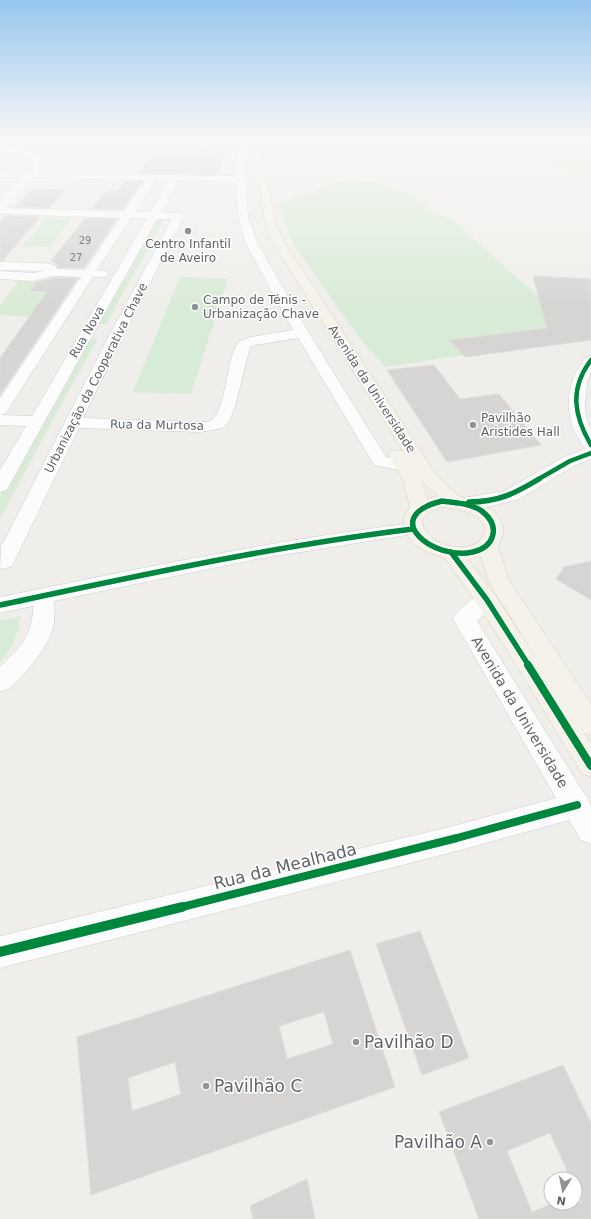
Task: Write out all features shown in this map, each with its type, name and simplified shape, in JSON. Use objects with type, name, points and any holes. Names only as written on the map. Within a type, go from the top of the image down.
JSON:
[{"type":"main road","name":"Avenida da Universidade","points":[[255,195],[258,224],[266,244],[356,389]]},
{"type":"main road","name":"Avenida da Universidade","points":[[265,195],[270,223],[279,243],[428,477],[459,502]]},
{"type":"main road","name":"Avenida da Universidade","points":[[390,444],[412,480],[420,509]]},
{"type":"main road","points":[[442,501],[459,502],[482,510],[493,522],[495,530],[493,538],[488,545],[471,552],[451,552],[426,544],[418,537],[413,529],[412,521],[415,514],[420,509],[430,504],[442,501]]},
{"type":"main road","points":[[488,545],[499,582],[591,725]]},
{"type":"main road","points":[[451,552],[487,600],[591,766]]},
{"type":"street","points":[[0,207],[12,195]]},
{"type":"street","points":[[0,410],[140,195]]},
{"type":"street","name":"Rua Nova","points":[[0,486],[165,195]]},
{"type":"street","name":"Avenida da Universidade","points":[[242,195],[244,216],[252,244],[302,333],[380,461],[403,466]]},
{"type":"street","points":[[0,211],[154,215]]},
{"type":"street","name":"Urbanização da Cooperativa Chave","points":[[0,562],[4,562],[72,422],[179,216],[154,215]]},
{"type":"street","points":[[0,266],[44,267],[51,268],[51,272]]},
{"type":"street","points":[[0,275],[40,276],[51,272],[120,275]]},
{"type":"street","points":[[87,332],[117,334]]},
{"type":"street","name":"Rua da Murtosa","points":[[72,422],[201,427],[214,426],[221,420],[228,402],[243,345],[251,341],[302,333]]},
{"type":"street","points":[[591,360],[583,373],[578,392],[577,414],[591,445]]},
{"type":"street","points":[[0,420],[37,421]]},
{"type":"street","points":[[459,502],[482,502],[510,496],[570,461],[591,453]]},
{"type":"street","points":[[493,522],[498,511],[510,496]]},
{"type":"street","points":[[0,605],[246,554],[377,533],[413,529]]},
{"type":"street","points":[[0,682],[19,663],[41,632],[43,596]]},
{"type":"street","name":"Avenida da Universidade","points":[[487,600],[464,619],[577,805],[591,831]]},
{"type":"street","name":"Rua da Mealhada","points":[[0,952],[457,838],[577,805]]},
{"type":"green space","points":[[305,195],[407,195],[426,202],[431,211],[456,223],[552,309],[552,324],[536,338],[496,350],[385,367],[360,338],[294,246],[278,204]]},
{"type":"green space","points":[[158,217],[165,217],[106,324],[96,324]]},
{"type":"green space","points":[[47,218],[72,218],[50,247],[22,246]]},
{"type":"green space","points":[[180,277],[228,279],[191,394],[133,392]]},
{"type":"green space","points":[[19,281],[37,281],[30,291],[43,292],[44,290],[49,293],[46,293],[38,304],[41,304],[30,317],[0,315],[0,305]]},
{"type":"green space","points":[[87,339],[98,339],[65,397],[0,519],[0,496]]},
{"type":"green space","points":[[21,616],[14,641],[0,662],[0,621]]},
{"type":"building","points":[[27,195],[60,195],[49,208],[15,207]]},
{"type":"building","points":[[103,195],[133,195],[123,209],[92,209]]},
{"type":"building","points":[[6,216],[40,217],[2,261],[0,261],[0,222]]},
{"type":"building","points":[[85,218],[117,219],[84,268],[58,268],[56,264],[51,261]]},
{"type":"building","points":[[533,276],[591,279],[591,340],[465,357],[450,340],[547,328]]},
{"type":"building","points":[[53,278],[78,278],[0,395],[0,358],[47,292],[30,291],[37,282]]},
{"type":"building","name":"Pavilhão Aristides Hall","points":[[434,365],[460,399],[499,394],[541,445],[447,462],[387,370]]},
{"type":"building","points":[[591,561],[591,600],[556,579],[564,567]]},
{"type":"building","points":[[420,931],[469,1058],[422,1075],[376,944]]},
{"type":"building","points":[[350,950],[395,1087],[91,1195],[77,1037]],"holes":[[[324,1012],[333,1044],[287,1059],[279,1026]],[[175,1062],[181,1094],[132,1111],[128,1078]]]},
{"type":"building","name":"Pavilhão A","points":[[563,1065],[591,1123],[591,1219],[479,1219],[439,1112]]},
{"type":"building","points":[[307,1179],[315,1219],[253,1219],[250,1206]]},
{"type":"cycle path","points":[[591,360],[583,371],[577,392],[577,413],[579,421],[582,430],[591,445]]},
{"type":"cycle path","points":[[469,502],[490,501],[506,497],[521,490],[570,461],[591,453]]},
{"type":"cycle path","points":[[442,501],[466,504],[482,511],[492,521],[494,532],[490,542],[481,550],[465,553],[440,550],[424,541],[412,525],[415,514],[430,504],[442,501]]},
{"type":"cycle path","points":[[0,605],[257,552],[361,535],[413,529]]},
{"type":"cycle path","points":[[451,552],[487,600],[591,766]]},
{"type":"cycle path","points":[[0,952],[457,838],[577,805]]},
{"type":"place","name":"Centro Infantil de Aveiro","points":[[188,231]]},
{"type":"place","name":"Campo de Ténis - Urbanização Chave","points":[[195,307]]},
{"type":"place","name":"Pavilhão Aristides Hall","points":[[473,425]]},
{"type":"place","name":"Pavilhão D","points":[[356,1042]]},
{"type":"place","name":"Pavilhão C","points":[[206,1086]]},
{"type":"place","name":"Pavilhão A","points":[[490,1142]]}]
